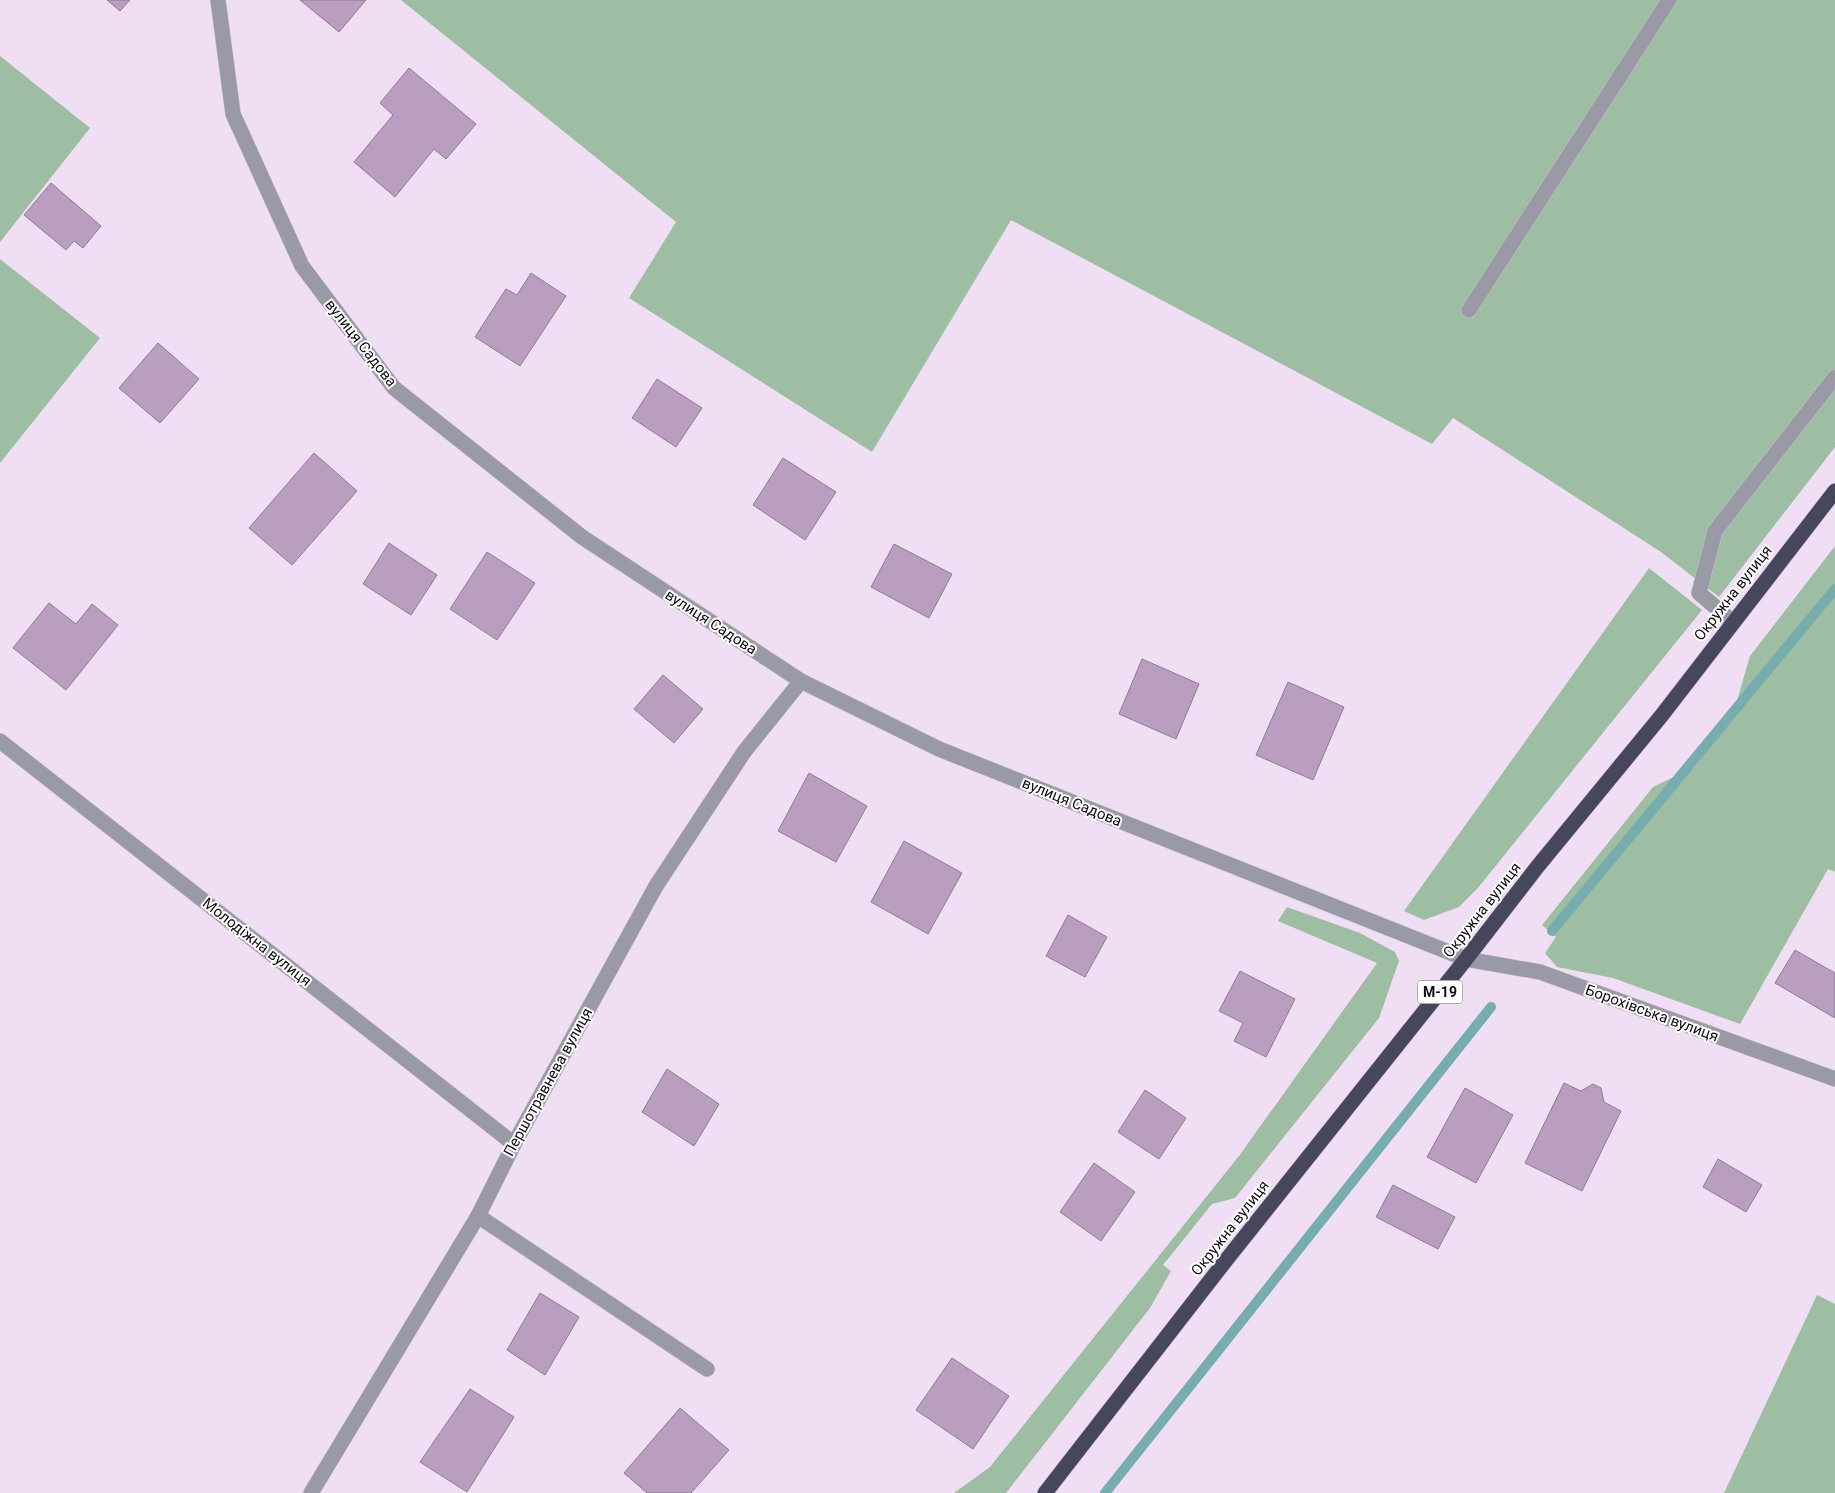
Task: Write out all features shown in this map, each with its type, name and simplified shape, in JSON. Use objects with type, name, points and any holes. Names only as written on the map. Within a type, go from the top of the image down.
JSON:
[{"type":"highway","name":"Окружна вулиця","points":[[1045,1493],[1223,1264],[1538,866],[1662,715],[1835,491]]},
{"type":"street","name":"вулиця Садова","points":[[218,0],[233,114],[302,266],[394,388],[582,537],[801,681],[939,749],[1466,959]]},
{"type":"street","points":[[1469,310],[1669,0]]},
{"type":"street","points":[[1733,622],[1699,593],[1715,531],[1835,377]]},
{"type":"street","name":"Першотравнева вулиця","points":[[311,1493],[478,1216],[514,1144],[656,886],[744,752],[801,681]]},
{"type":"street","name":"Молодіжна вулиця","points":[[0,741],[514,1144]]},
{"type":"street","name":"Борохівська вулиця","points":[[1466,959],[1540,972],[1835,1079]]},
{"type":"street","points":[[478,1216],[707,1369]]},
{"type":"green space","points":[[401,0],[1835,0],[1835,447],[1719,597],[1661,552],[1453,418],[1432,444],[1011,220],[872,452],[629,298],[676,222]]},
{"type":"green space","points":[[0,56],[90,128],[0,242]]},
{"type":"green space","points":[[0,259],[100,338],[0,463]]},
{"type":"green space","points":[[1835,546],[1835,872],[1828,869],[1740,1024],[1613,978],[1557,967],[1545,953],[1556,937],[1542,925],[1653,787],[1694,767],[1732,718],[1750,656]]},
{"type":"green space","points":[[1649,568],[1702,610],[1477,889],[1459,907],[1424,920],[1404,911]]},
{"type":"green space","points":[[1287,907],[1360,933],[1395,952],[1399,961],[1379,1018],[1235,1198],[1212,1204],[1163,1265],[1171,1271],[1150,1308],[1006,1493],[954,1493],[990,1467],[1239,1156],[1377,963],[1278,921]]},
{"type":"green space","points":[[1817,1295],[1835,1304],[1835,1493],[1724,1493]]},
{"type":"building","points":[[107,0],[130,0],[120,11]]},
{"type":"building","points":[[300,0],[366,0],[339,32]]},
{"type":"building","points":[[409,68],[476,124],[446,159],[434,149],[395,197],[354,162],[393,115],[380,103]]},
{"type":"building","points":[[51,183],[101,226],[83,248],[74,241],[66,250],[24,215]]},
{"type":"building","points":[[531,273],[566,296],[520,366],[475,337],[506,289],[517,295]]},
{"type":"building","points":[[158,343],[199,379],[160,423],[119,388]]},
{"type":"building","points":[[657,379],[702,408],[676,447],[632,418]]},
{"type":"building","points":[[314,453],[357,491],[292,565],[249,528]]},
{"type":"building","points":[[783,458],[836,492],[805,540],[753,505]]},
{"type":"building","points":[[389,543],[437,575],[411,615],[363,584]]},
{"type":"building","points":[[894,544],[952,574],[929,618],[871,587]]},
{"type":"building","points":[[487,552],[535,583],[497,640],[450,609]]},
{"type":"building","points":[[49,603],[76,624],[92,604],[118,625],[66,690],[13,648]]},
{"type":"building","points":[[1142,659],[1199,684],[1176,739],[1119,714]]},
{"type":"building","points":[[663,675],[703,709],[674,743],[634,709]]},
{"type":"building","points":[[1288,682],[1344,707],[1313,780],[1256,755]]},
{"type":"building","points":[[809,773],[867,806],[836,862],[778,831]]},
{"type":"building","points":[[904,841],[962,873],[928,934],[871,902]]},
{"type":"building","points":[[1068,915],[1107,937],[1085,977],[1046,956]]},
{"type":"building","points":[[1795,950],[1835,973],[1835,1018],[1775,983]]},
{"type":"building","points":[[1240,971],[1295,999],[1266,1057],[1234,1041],[1243,1023],[1219,1011]]},
{"type":"building","points":[[667,1069],[719,1104],[694,1146],[642,1112]]},
{"type":"building","points":[[1564,1083],[1581,1091],[1593,1084],[1601,1088],[1604,1102],[1621,1111],[1582,1191],[1525,1163]]},
{"type":"building","points":[[1465,1088],[1513,1115],[1476,1183],[1427,1157]]},
{"type":"building","points":[[1145,1090],[1186,1118],[1159,1159],[1118,1132]]},
{"type":"building","points":[[1718,1159],[1762,1185],[1746,1212],[1703,1187]]},
{"type":"building","points":[[1094,1163],[1135,1192],[1101,1241],[1060,1212]]},
{"type":"building","points":[[1393,1185],[1455,1217],[1438,1249],[1376,1217]]},
{"type":"building","points":[[540,1293],[579,1317],[545,1375],[507,1350]]},
{"type":"building","points":[[952,1358],[1009,1396],[973,1449],[916,1410]]},
{"type":"building","points":[[470,1389],[514,1417],[467,1492],[420,1462]]},
{"type":"building","points":[[680,1408],[729,1450],[691,1493],[647,1493],[624,1473]]},
{"type":"waterway","points":[[1552,931],[1835,589]]},
{"type":"waterway","points":[[1105,1493],[1491,1007]]}]
